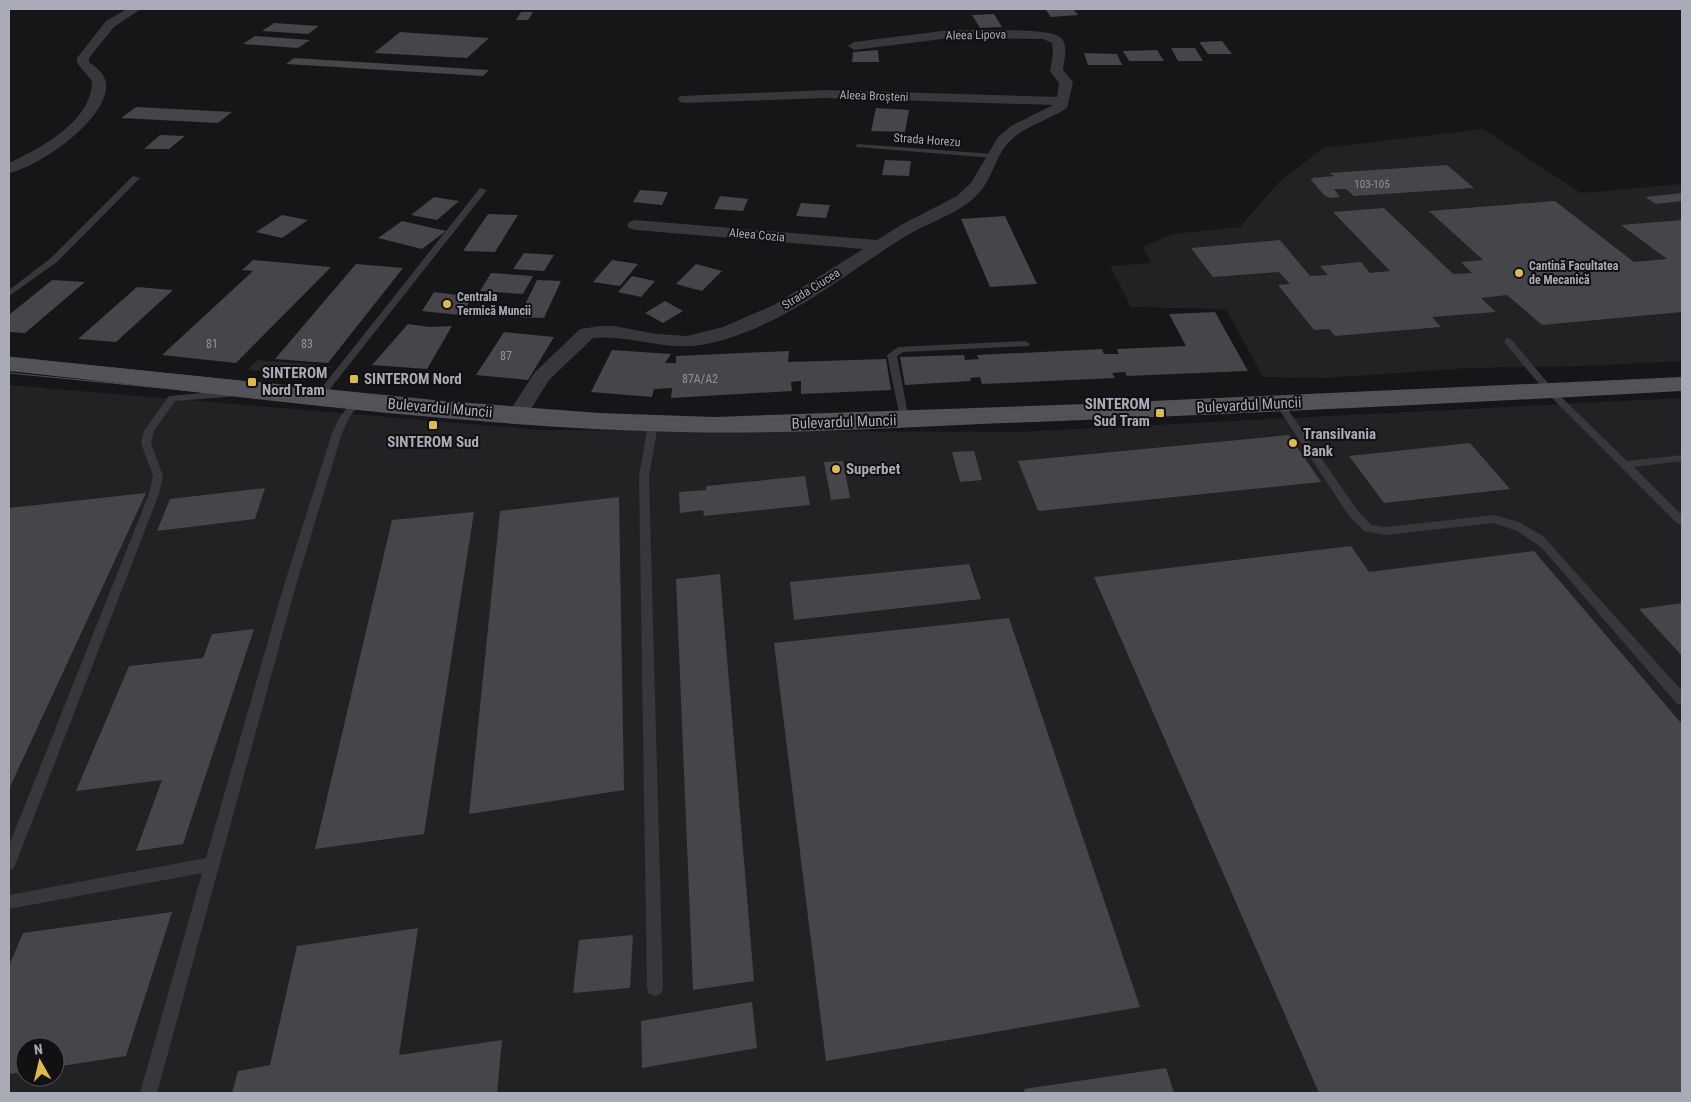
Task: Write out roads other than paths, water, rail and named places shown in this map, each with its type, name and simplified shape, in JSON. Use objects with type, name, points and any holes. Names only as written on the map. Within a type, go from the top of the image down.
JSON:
[{"type":"main road","name":"Bulevardul Muncii","points":[[9,364],[319,397],[360,398],[518,415],[653,425],[753,425],[904,420],[1682,384]]},
{"type":"street","points":[[9,169],[79,126],[93,108],[100,90],[96,75],[84,63],[83,58],[110,24],[135,9]]},
{"type":"street","name":"Aleea Lipova","points":[[854,46],[950,34],[1044,35],[1058,42],[1059,53],[1056,71],[1066,87],[1063,101]]},
{"type":"street","name":"Aleea Broșteni","points":[[685,99],[826,94],[1063,101]]},
{"type":"street","name":"Strada Ciucea","points":[[518,415],[542,376],[587,332],[610,332],[664,342],[704,339],[743,326],[771,314],[796,300],[902,231],[964,199],[985,174],[1003,141],[1011,134],[1062,106],[1063,101]]},
{"type":"street","name":"Aleea Cozia","points":[[635,225],[879,245]]},
{"type":"lane","name":"Strada Horezu","points":[[858,146],[994,156]]},
{"type":"lane","points":[[9,294],[54,260],[136,178]]},
{"type":"lane","points":[[319,397],[484,190]]},
{"type":"lane","points":[[1508,341],[1549,390],[1682,521]]},
{"type":"lane","points":[[904,420],[892,355],[900,349],[1025,344]]},
{"type":"lane","points":[[9,862],[154,494],[158,476],[146,443],[149,431],[172,398],[228,394],[232,387]]},
{"type":"lane","points":[[148,1093],[210,864],[290,585],[337,433],[360,398]]},
{"type":"lane","points":[[1279,403],[1353,514],[1368,528],[1386,532],[1494,519],[1507,521],[1522,527],[1545,544],[1682,700]]},
{"type":"lane","points":[[653,425],[644,476],[655,988]]},
{"type":"lane","points":[[1625,465],[1682,458]]},
{"type":"lane","points":[[9,902],[210,864]]},
{"type":"tram line","points":[[9,357],[564,415],[698,420],[754,420],[1086,407],[1682,378]]},
{"type":"tram line","points":[[9,373],[376,409],[569,424],[707,430],[962,422],[1682,388]]},
{"type":"place","name":"Cantină Facultatea de Mecanică","points":[[1519,273]]},
{"type":"place","name":"Centrala Termică Muncii","points":[[447,304]]},
{"type":"place","name":"SINTEROM Nord","points":[[354,379]]},
{"type":"place","name":"SINTEROM Nord Tram","points":[[252,382]]},
{"type":"place","name":"SINTEROM Sud Tram","points":[[1160,413]]},
{"type":"place","name":"SINTEROM Sud","points":[[433,425]]},
{"type":"place","name":"Transilvania Bank","points":[[1293,443]]},
{"type":"place","name":"Superbet","points":[[836,469]]}]
